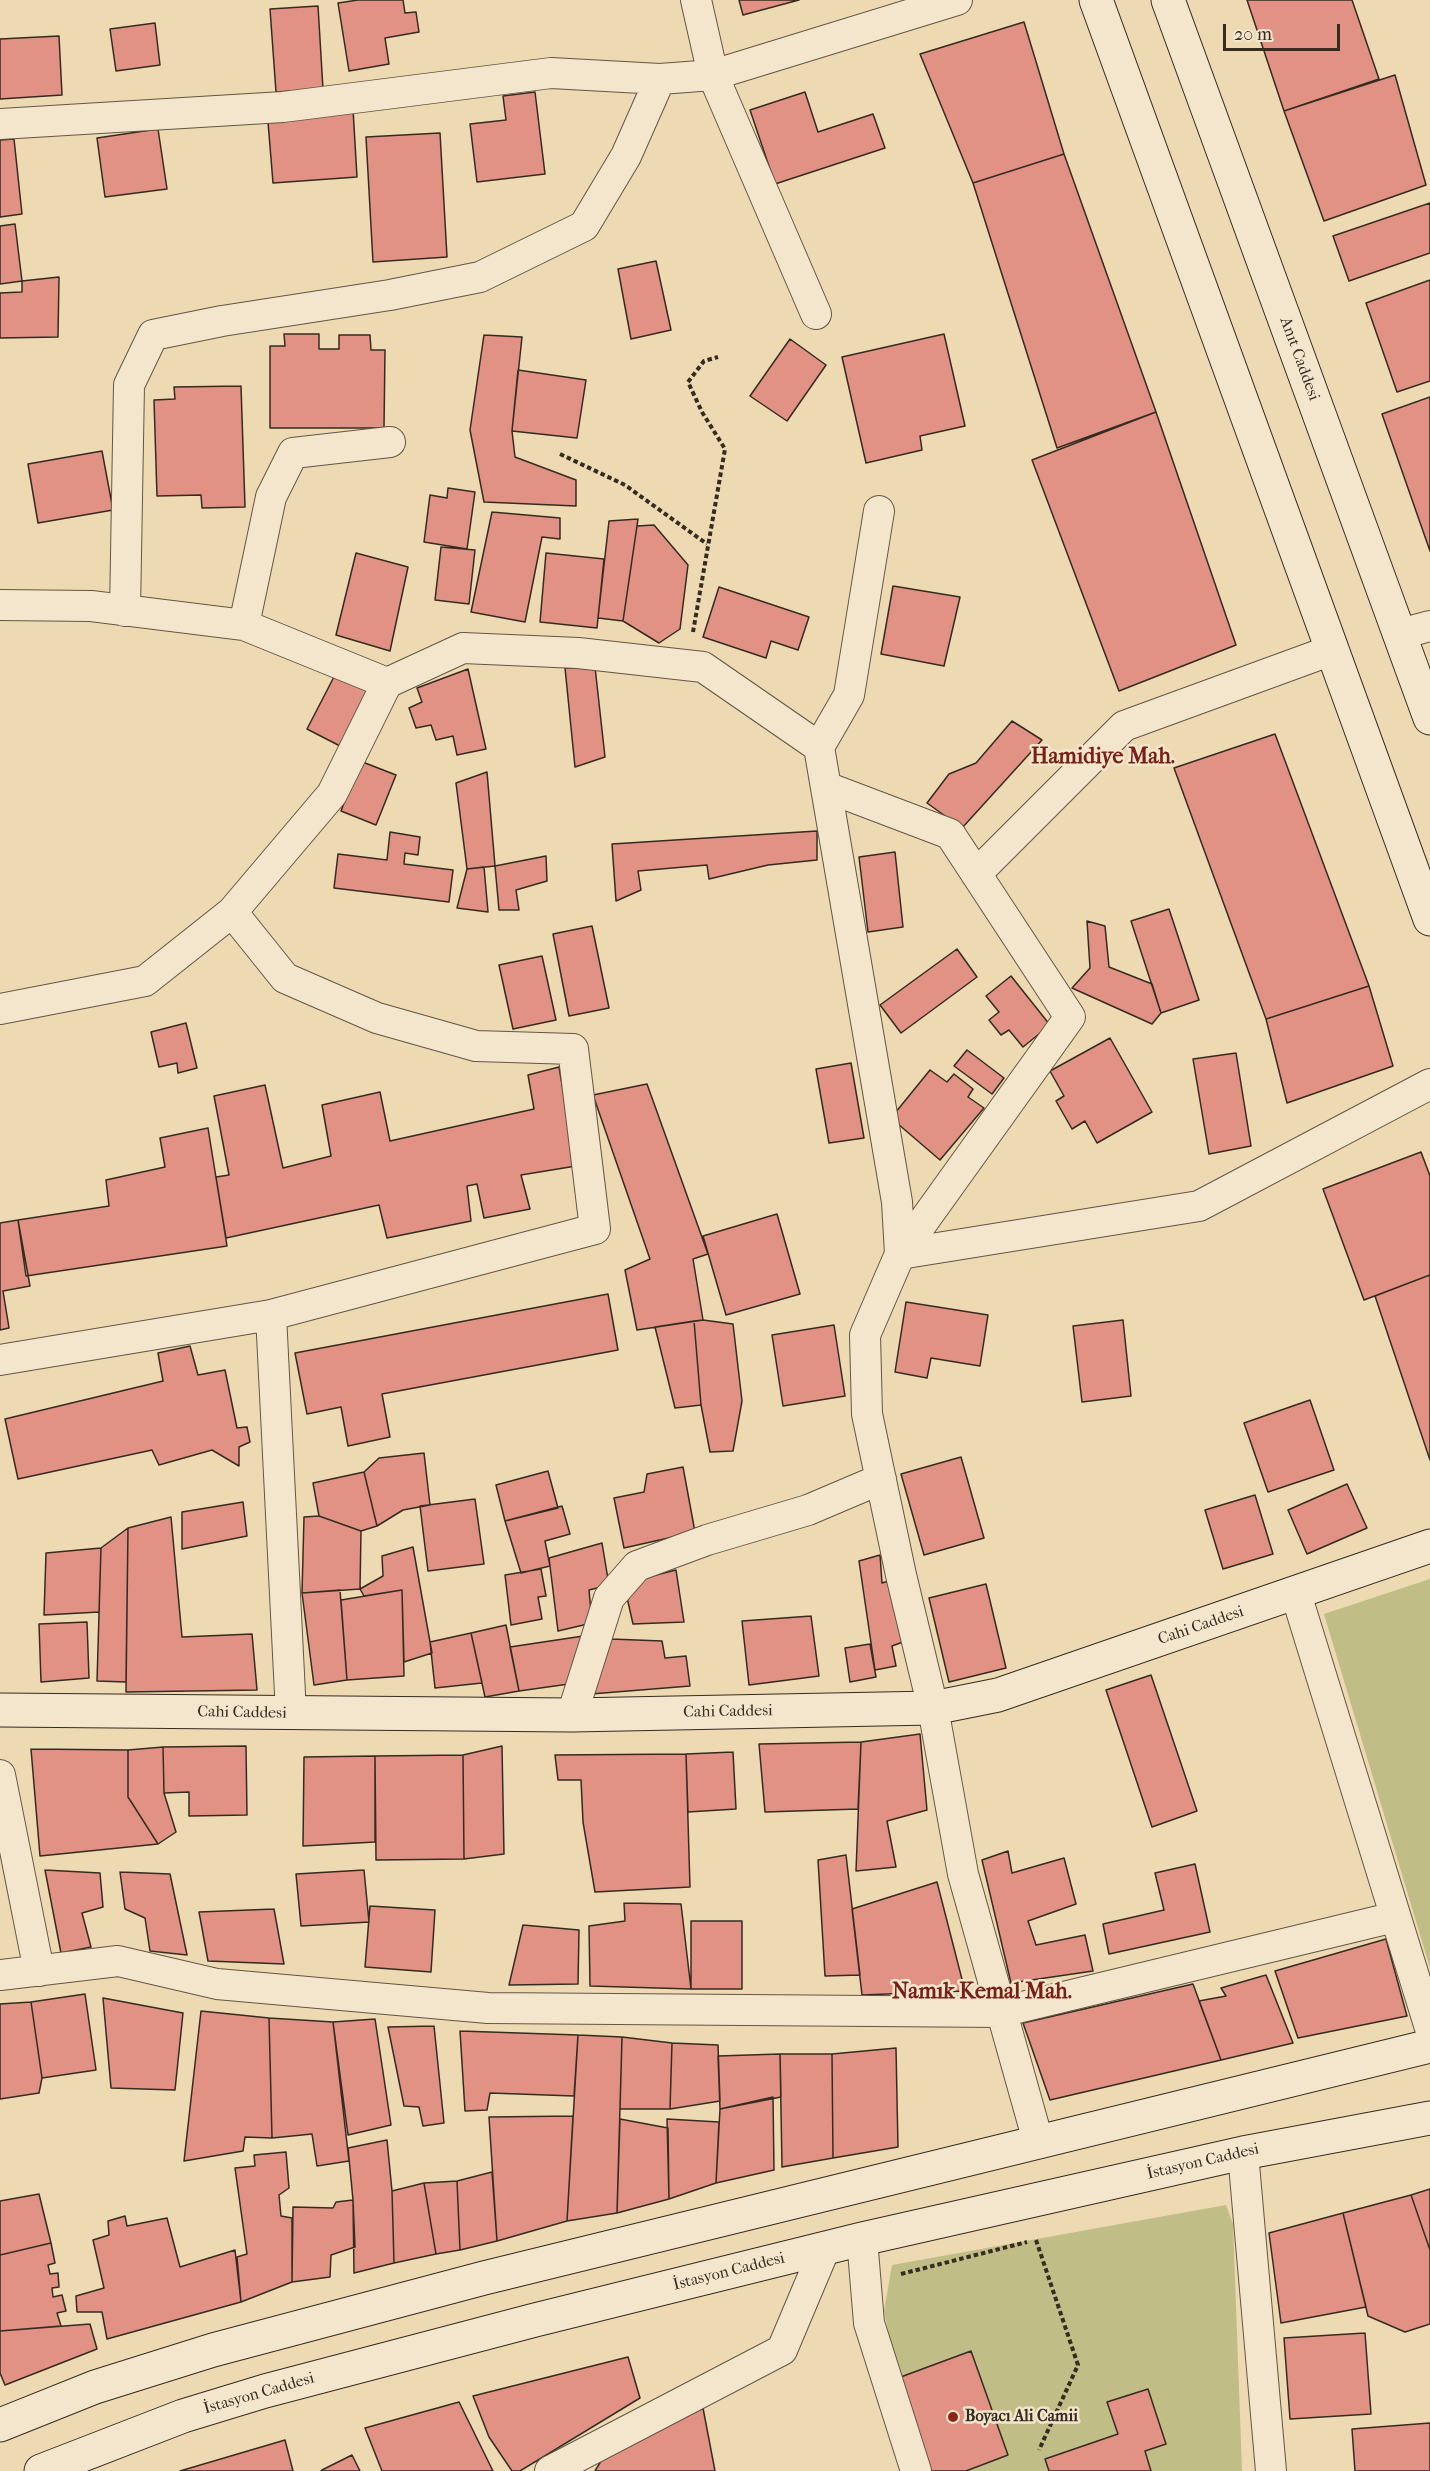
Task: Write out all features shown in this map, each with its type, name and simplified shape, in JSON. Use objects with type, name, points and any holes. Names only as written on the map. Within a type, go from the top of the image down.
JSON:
[{"type":"main road","points":[[1096,0],[1430,919]]},
{"type":"main road","name":"Anıt Caddesi","points":[[1168,0],[1415,630],[1430,718]]},
{"type":"main road","name":"Cahi Caddesi","points":[[0,1710],[572,1715],[933,1708],[998,1695],[1430,1546]]},
{"type":"main road","points":[[0,2425],[95,2387],[213,2350],[484,2278],[1430,2046]]},
{"type":"main road","name":"İstasyon Caddesi","points":[[40,2471],[183,2416],[265,2391],[536,2320],[862,2239],[1243,2153],[1430,2118]]},
{"type":"street","points":[[696,0],[713,75],[816,314]]},
{"type":"street","points":[[0,124],[283,106],[551,73],[660,80],[713,75],[957,0]]},
{"type":"street","points":[[125,611],[129,385],[153,335],[480,277],[584,226],[626,156],[660,80]]},
{"type":"street","points":[[244,625],[272,497],[293,453],[390,442]]},
{"type":"street","points":[[879,511],[849,694],[819,747],[897,1202],[900,1254]]},
{"type":"street","points":[[0,605],[91,606],[244,625],[387,683]]},
{"type":"street","points":[[0,1009],[146,981],[232,912],[332,794],[387,683],[463,648],[578,653],[703,667],[819,747]]},
{"type":"street","points":[[976,874],[1124,726],[1332,650]]},
{"type":"street","points":[[826,787],[950,834],[1070,1017],[900,1254],[865,1335],[867,1414],[933,1708],[963,1874],[1038,2141]]},
{"type":"street","points":[[0,1360],[271,1315],[596,1229],[573,1049],[476,1046],[377,1018],[285,978],[232,912]]},
{"type":"street","points":[[900,1254],[1198,1206],[1430,1084]]},
{"type":"street","points":[[271,1315],[291,1714]]},
{"type":"street","points":[[572,1715],[609,1598],[637,1566],[707,1540],[808,1510],[881,1479]]},
{"type":"street","points":[[1296,1594],[1430,2028]]},
{"type":"street","points":[[0,1775],[39,1971]]},
{"type":"street","points":[[0,1976],[118,1961],[217,1984],[488,2008],[1001,2012],[1395,1917]]},
{"type":"street","points":[[1243,2153],[1270,2471]]},
{"type":"street","points":[[862,2239],[869,2323],[916,2471]]},
{"type":"street","points":[[550,2471],[782,2350],[825,2248]]},
{"type":"path","points":[[687,665],[725,449],[702,412],[688,382],[704,361],[718,357]]},
{"type":"path","points":[[560,454],[625,485],[707,544]]},
{"type":"path","points":[[1036,2240],[1078,2365],[1039,2450]]},
{"type":"shaded area","points":[[1430,1579],[1430,1968],[1324,1614]]},
{"type":"shaded area","points":[[1226,2205],[1233,2224],[1242,2471],[966,2471],[1008,2455],[971,2351],[898,2378],[884,2311],[892,2265]]},
{"type":"building","points":[[358,0],[403,0],[405,13],[416,12],[419,32],[385,38],[389,64],[349,71],[338,3]]},
{"type":"building","points":[[739,0],[799,0],[743,15]]},
{"type":"building","points":[[1247,0],[1352,0],[1379,79],[1284,111]]},
{"type":"building","points":[[318,6],[323,89],[276,92],[270,9]]},
{"type":"building","points":[[1024,22],[1064,154],[973,183],[920,54]]},
{"type":"building","points":[[155,23],[160,65],[116,71],[110,29]]},
{"type":"building","points":[[59,36],[62,95],[0,99],[0,39]]},
{"type":"building","points":[[1395,75],[1426,185],[1324,221],[1284,111]]},
{"type":"building","points":[[535,92],[545,174],[477,182],[470,124],[506,120],[503,96]]},
{"type":"building","points":[[805,92],[818,132],[873,114],[885,148],[775,184],[750,110]]},
{"type":"building","points":[[353,109],[357,177],[273,183],[268,122]]},
{"type":"building","points":[[158,129],[167,189],[105,197],[97,138]]},
{"type":"building","points":[[440,133],[447,257],[373,262],[366,137]]},
{"type":"building","points":[[14,139],[22,214],[0,217],[0,140]]},
{"type":"building","points":[[1064,154],[1156,412],[1057,448],[973,183]]},
{"type":"building","points":[[1430,203],[1430,253],[1349,281],[1333,236]]},
{"type":"building","points":[[15,224],[22,281],[0,284],[0,226]]},
{"type":"building","points":[[656,261],[671,330],[631,339],[618,269]]},
{"type":"building","points":[[59,277],[58,337],[0,338],[0,293],[22,292],[22,281]]},
{"type":"building","points":[[1430,280],[1430,381],[1397,392],[1366,303]]},
{"type":"building","points":[[284,334],[319,334],[319,349],[339,349],[339,335],[370,335],[371,350],[385,350],[384,428],[270,428],[270,346],[285,346]]},
{"type":"building","points":[[944,334],[965,426],[920,436],[922,450],[866,463],[842,357]]},
{"type":"building","points":[[484,335],[522,337],[512,431],[515,457],[576,480],[576,506],[484,502],[470,430]]},
{"type":"building","points":[[790,339],[826,365],[787,421],[750,396]]},
{"type":"building","points":[[518,370],[586,380],[577,438],[512,431]]},
{"type":"building","points":[[241,386],[245,507],[202,508],[201,495],[157,496],[154,400],[175,399],[174,387]]},
{"type":"building","points":[[1430,397],[1430,551],[1382,414]]},
{"type":"building","points":[[1156,412],[1236,645],[1119,691],[1032,460]]},
{"type":"building","points":[[102,451],[113,510],[38,523],[28,464]]},
{"type":"building","points":[[448,488],[475,492],[467,549],[424,542],[430,495],[447,498]]},
{"type":"building","points":[[492,512],[560,518],[560,539],[542,537],[525,622],[471,612]]},
{"type":"building","points":[[638,519],[623,621],[598,618],[609,521]]},
{"type":"building","points":[[654,525],[688,565],[680,629],[659,643],[623,621],[637,526]]},
{"type":"building","points":[[441,547],[475,550],[469,604],[435,600]]},
{"type":"building","points":[[356,553],[408,567],[390,651],[336,635]]},
{"type":"building","points":[[546,553],[604,559],[597,628],[540,622]]},
{"type":"building","points":[[893,586],[960,597],[944,666],[881,654]]},
{"type":"building","points":[[719,587],[809,617],[798,650],[771,641],[766,658],[703,637]]},
{"type":"building","points":[[595,667],[605,757],[575,767],[565,668]]},
{"type":"building","points":[[468,669],[486,749],[457,755],[453,736],[436,740],[431,725],[416,728],[409,708],[422,702],[417,688]]},
{"type":"building","points":[[336,673],[369,690],[340,746],[307,729]]},
{"type":"building","points":[[1012,721],[1042,740],[962,828],[927,803],[949,774],[976,763]]},
{"type":"building","points":[[1275,734],[1369,986],[1266,1019],[1174,768]]},
{"type":"building","points":[[360,761],[396,775],[376,825],[341,811]]},
{"type":"building","points":[[487,772],[495,866],[467,869],[456,783]]},
{"type":"building","points":[[817,831],[817,860],[768,865],[709,879],[707,865],[638,871],[641,890],[616,901],[612,844]]},
{"type":"building","points":[[390,832],[420,837],[418,855],[405,853],[404,864],[453,870],[449,902],[334,888],[338,854],[387,860]]},
{"type":"building","points":[[895,852],[903,927],[868,932],[859,857]]},
{"type":"building","points":[[546,856],[547,881],[516,890],[519,910],[499,910],[495,866]]},
{"type":"building","points":[[484,867],[488,912],[457,908],[467,869]]},
{"type":"building","points":[[1169,909],[1199,1000],[1161,1013],[1131,921]]},
{"type":"building","points":[[1087,921],[1105,926],[1109,967],[1152,984],[1161,1013],[1152,1024],[1072,988],[1090,968]]},
{"type":"building","points":[[592,926],[609,1008],[569,1016],[553,934]]},
{"type":"building","points":[[957,949],[977,977],[901,1033],[880,1005]]},
{"type":"building","points":[[542,956],[556,1020],[513,1029],[499,965]]},
{"type":"building","points":[[1011,976],[1050,1025],[1023,1047],[1009,1030],[1001,1035],[989,1020],[999,1012],[986,996]]},
{"type":"building","points":[[1369,986],[1393,1066],[1287,1103],[1266,1019]]},
{"type":"building","points":[[186,1023],[197,1068],[178,1073],[177,1063],[159,1067],[151,1032]]},
{"type":"building","points":[[1110,1038],[1152,1112],[1097,1143],[1085,1121],[1072,1129],[1056,1101],[1064,1096],[1050,1071]]},
{"type":"building","points":[[967,1050],[1004,1078],[992,1094],[954,1066]]},
{"type":"building","points":[[1236,1053],[1251,1146],[1209,1154],[1193,1059]]},
{"type":"building","points":[[851,1063],[864,1138],[829,1143],[816,1069]]},
{"type":"building","points":[[559,1067],[576,1166],[521,1175],[530,1209],[484,1218],[477,1184],[467,1186],[471,1221],[387,1238],[379,1205],[226,1238],[216,1177],[229,1175],[214,1096],[265,1085],[283,1168],[331,1156],[322,1105],[380,1092],[390,1141],[534,1109],[528,1075]]},
{"type":"building","points":[[930,1070],[947,1082],[954,1074],[973,1089],[968,1097],[984,1108],[940,1160],[891,1118]]},
{"type":"building","points":[[647,1084],[708,1254],[693,1259],[703,1320],[637,1330],[625,1270],[650,1259],[593,1095]]},
{"type":"building","points":[[208,1128],[227,1246],[26,1276],[18,1220],[109,1206],[106,1180],[165,1167],[160,1138]]},
{"type":"building","points":[[1421,1152],[1430,1176],[1430,1275],[1364,1300],[1323,1189]]},
{"type":"building","points":[[777,1214],[800,1294],[726,1315],[703,1236]]},
{"type":"building","points":[[18,1220],[30,1286],[3,1291],[9,1328],[0,1330],[0,1223]]},
{"type":"building","points":[[1430,1275],[1430,1460],[1375,1296]]},
{"type":"building","points":[[608,1294],[618,1350],[382,1394],[390,1437],[348,1446],[341,1407],[307,1414],[295,1353]]},
{"type":"building","points":[[906,1302],[988,1315],[980,1366],[931,1358],[927,1378],[895,1372]]},
{"type":"building","points":[[1123,1320],[1131,1396],[1082,1402],[1073,1326]]},
{"type":"building","points":[[694,1321],[733,1324],[742,1401],[733,1451],[710,1452],[701,1405]]},
{"type":"building","points":[[694,1321],[701,1405],[675,1408],[655,1327]]},
{"type":"building","points":[[834,1325],[845,1396],[783,1406],[772,1335]]},
{"type":"building","points":[[190,1346],[198,1375],[225,1370],[237,1428],[247,1427],[250,1442],[239,1447],[239,1466],[212,1450],[159,1465],[152,1450],[18,1479],[5,1419],[163,1381],[158,1353]]},
{"type":"building","points":[[1310,1400],[1334,1470],[1268,1492],[1244,1423]]},
{"type":"building","points":[[424,1453],[430,1505],[403,1510],[377,1526],[364,1472],[379,1458]]},
{"type":"building","points":[[961,1457],[984,1538],[924,1555],[901,1474]]},
{"type":"building","points":[[683,1467],[695,1532],[624,1548],[614,1498],[644,1492],[647,1474]]},
{"type":"building","points":[[548,1471],[558,1508],[505,1521],[496,1485]]},
{"type":"building","points":[[364,1472],[377,1526],[361,1531],[319,1516],[313,1483]]},
{"type":"building","points":[[1347,1484],[1367,1528],[1307,1554],[1288,1510]]},
{"type":"building","points":[[1255,1495],[1273,1554],[1223,1569],[1205,1510]]},
{"type":"building","points":[[475,1499],[484,1564],[428,1571],[420,1506]]},
{"type":"building","points":[[243,1502],[247,1536],[182,1549],[182,1512]]},
{"type":"building","points":[[562,1506],[570,1534],[545,1541],[550,1566],[521,1573],[505,1521]]},
{"type":"building","points":[[319,1516],[361,1531],[360,1589],[302,1593],[304,1517]]},
{"type":"building","points":[[171,1517],[182,1637],[252,1634],[257,1690],[126,1692],[128,1528]]},
{"type":"building","points":[[128,1528],[126,1682],[97,1681],[101,1548]]},
{"type":"building","points":[[602,1543],[609,1585],[589,1590],[592,1623],[558,1631],[549,1558]]},
{"type":"building","points":[[413,1547],[432,1653],[404,1662],[402,1590],[364,1596],[360,1589],[383,1576],[382,1556]]},
{"type":"building","points":[[101,1548],[99,1612],[44,1615],[46,1553]]},
{"type":"building","points":[[880,1555],[882,1583],[892,1580],[903,1642],[892,1646],[896,1666],[875,1670],[859,1561]]},
{"type":"building","points":[[541,1569],[546,1596],[538,1597],[542,1619],[511,1625],[505,1575]]},
{"type":"building","points":[[676,1570],[684,1622],[633,1624],[626,1593],[644,1578]]},
{"type":"building","points":[[986,1584],[1006,1668],[949,1682],[929,1598]]},
{"type":"building","points":[[340,1590],[347,1680],[314,1685],[302,1593]]},
{"type":"building","points":[[402,1590],[404,1676],[347,1680],[341,1600]]},
{"type":"building","points":[[811,1616],[819,1676],[749,1685],[742,1621]]},
{"type":"building","points":[[87,1622],[89,1678],[41,1682],[39,1624]]},
{"type":"building","points":[[506,1625],[519,1691],[485,1697],[471,1633]]},
{"type":"building","points":[[471,1633],[482,1683],[435,1688],[430,1642]]},
{"type":"building","points":[[590,1635],[576,1683],[519,1691],[510,1647]]},
{"type":"building","points":[[611,1639],[662,1641],[665,1658],[686,1656],[690,1686],[591,1694]]},
{"type":"building","points":[[870,1644],[876,1677],[850,1682],[845,1648]]},
{"type":"building","points":[[1151,1675],[1197,1811],[1152,1827],[1106,1690]]},
{"type":"building","points":[[920,1734],[927,1810],[887,1821],[896,1867],[856,1871],[861,1742]]},
{"type":"building","points":[[861,1742],[858,1809],[765,1812],[759,1744]]},
{"type":"building","points":[[246,1746],[247,1815],[189,1816],[189,1792],[164,1793],[163,1747]]},
{"type":"building","points":[[502,1746],[504,1854],[464,1859],[463,1755]]},
{"type":"building","points":[[163,1747],[164,1793],[176,1832],[158,1844],[128,1797],[128,1750]]},
{"type":"building","points":[[31,1749],[128,1750],[128,1797],[158,1844],[40,1856]]},
{"type":"building","points":[[733,1752],[736,1809],[688,1812],[686,1754]]},
{"type":"building","points":[[686,1754],[690,1887],[595,1892],[583,1822],[581,1780],[558,1780],[555,1755]]},
{"type":"building","points":[[463,1755],[464,1859],[376,1860],[375,1756]]},
{"type":"building","points":[[375,1756],[375,1842],[303,1846],[304,1757]]},
{"type":"building","points":[[1008,1851],[1012,1873],[1064,1858],[1076,1904],[1028,1921],[1036,1945],[1085,1935],[1093,1971],[1011,1983],[982,1860]]},
{"type":"building","points":[[846,1855],[860,1975],[825,1976],[818,1860]]},
{"type":"building","points":[[1195,1864],[1210,1932],[1109,1954],[1103,1924],[1164,1910],[1155,1873]]},
{"type":"building","points":[[45,1870],[100,1873],[103,1907],[82,1913],[91,1947],[61,1953]]},
{"type":"building","points":[[364,1870],[369,1922],[301,1926],[296,1874]]},
{"type":"building","points":[[120,1872],[170,1874],[187,1955],[150,1951],[145,1918],[125,1909]]},
{"type":"building","points":[[937,1882],[965,1991],[862,1995],[852,1909]]},
{"type":"building","points":[[624,1903],[681,1904],[691,1989],[590,1986],[589,1926],[625,1921]]},
{"type":"building","points":[[370,1906],[435,1910],[431,1972],[365,1967]]},
{"type":"building","points":[[274,1909],[284,1964],[208,1961],[199,1912]]},
{"type":"building","points":[[691,1921],[742,1921],[742,1989],[691,1989]]},
{"type":"building","points":[[523,1925],[579,1930],[578,1984],[509,1985]]},
{"type":"building","points":[[1386,1939],[1407,2016],[1298,2038],[1275,1971]]},
{"type":"building","points":[[1266,1975],[1293,2043],[1221,2060],[1199,2001],[1226,1996],[1221,1988]]},
{"type":"building","points":[[1193,1984],[1221,2060],[1050,2100],[1023,2023]]},
{"type":"building","points":[[85,1994],[96,2070],[42,2078],[31,2002]]},
{"type":"building","points":[[103,1998],[183,2013],[175,2090],[111,2088]]},
{"type":"building","points":[[31,2002],[42,2078],[39,2093],[0,2099],[0,2004]]},
{"type":"building","points":[[201,2011],[269,2018],[272,2138],[245,2137],[243,2151],[184,2161]]},
{"type":"building","points":[[269,2018],[333,2022],[349,2161],[317,2166],[312,2134],[272,2138]]},
{"type":"building","points":[[375,2019],[391,2125],[348,2135],[333,2022]]},
{"type":"building","points":[[434,2026],[444,2123],[423,2126],[419,2107],[404,2106],[388,2027]]},
{"type":"building","points":[[460,2031],[578,2035],[574,2096],[490,2093],[487,2110],[465,2111]]},
{"type":"building","points":[[578,2035],[622,2037],[617,2213],[567,2221]]},
{"type":"building","points":[[622,2037],[672,2043],[670,2109],[620,2109]]},
{"type":"building","points":[[672,2043],[718,2045],[720,2101],[670,2109]]},
{"type":"building","points":[[896,2048],[898,2147],[833,2158],[832,2054]]},
{"type":"building","points":[[780,2054],[781,2097],[720,2109],[718,2056]]},
{"type":"building","points":[[780,2054],[832,2054],[833,2158],[782,2167]]},
{"type":"building","points":[[773,2097],[774,2170],[716,2183],[720,2109]]},
{"type":"building","points":[[573,2116],[567,2221],[497,2241],[489,2117]]},
{"type":"building","points":[[620,2119],[668,2128],[669,2199],[617,2213]]},
{"type":"building","points":[[667,2119],[719,2122],[716,2183],[669,2199]]},
{"type":"building","points":[[387,2140],[392,2191],[394,2263],[354,2273],[353,2200],[348,2148]]},
{"type":"building","points":[[286,2152],[289,2188],[279,2195],[281,2216],[292,2218],[292,2282],[241,2302],[237,2257],[247,2254],[235,2168],[255,2166],[254,2155]]},
{"type":"building","points":[[492,2172],[497,2241],[460,2250],[457,2181]]},
{"type":"building","points":[[457,2181],[460,2250],[436,2254],[424,2183]]},
{"type":"building","points":[[424,2183],[436,2254],[394,2263],[392,2191]]},
{"type":"building","points":[[1430,2189],[1430,2250],[1411,2195]]},
{"type":"building","points":[[39,2194],[51,2243],[0,2255],[0,2201]]},
{"type":"building","points":[[1411,2195],[1430,2250],[1430,2324],[1405,2332],[1368,2316],[1343,2213]]},
{"type":"building","points":[[353,2200],[355,2247],[331,2255],[330,2277],[292,2282],[293,2207],[333,2208],[336,2202]]},
{"type":"building","points":[[1343,2213],[1366,2307],[1281,2323],[1269,2233]]},
{"type":"building","points":[[125,2216],[127,2226],[167,2218],[180,2267],[235,2250],[241,2302],[107,2339],[102,2312],[77,2312],[76,2296],[104,2288],[93,2240],[109,2235],[108,2221]]},
{"type":"building","points":[[51,2243],[55,2263],[48,2265],[50,2274],[58,2273],[59,2287],[52,2288],[53,2297],[62,2295],[66,2311],[57,2313],[61,2326],[0,2331],[0,2255]]},
{"type":"building","points":[[90,2324],[97,2349],[5,2385],[0,2373],[0,2331]]},
{"type":"building","points":[[1365,2333],[1371,2414],[1290,2419],[1284,2338]]},
{"type":"building","name":"Boyacı Ali Camii","points":[[971,2351],[1008,2455],[966,2471],[931,2471],[898,2378]]},
{"type":"building","points":[[628,2357],[640,2398],[520,2471],[512,2471],[489,2437],[473,2396]]},
{"type":"building","points":[[1148,2389],[1166,2444],[1145,2451],[1151,2471],[1049,2471],[1045,2459],[1118,2434],[1107,2402]]},
{"type":"building","points":[[459,2402],[493,2471],[382,2471],[365,2428]]},
{"type":"building","points":[[703,2408],[715,2471],[595,2471],[601,2461]]},
{"type":"building","points":[[1430,2423],[1430,2471],[1355,2471],[1352,2429]]},
{"type":"building","points":[[285,2440],[293,2471],[180,2471]]},
{"type":"building","points":[[352,2455],[360,2471],[321,2471],[322,2470]]},
{"type":"place","name":"Boyacı Ali Camii","points":[[953,2417]]},
{"type":"district","name":"Hamidiye Mah.","points":[[1103,758]]},
{"type":"district","name":"Namık Kemal Mah.","points":[[982,1993]]}]
